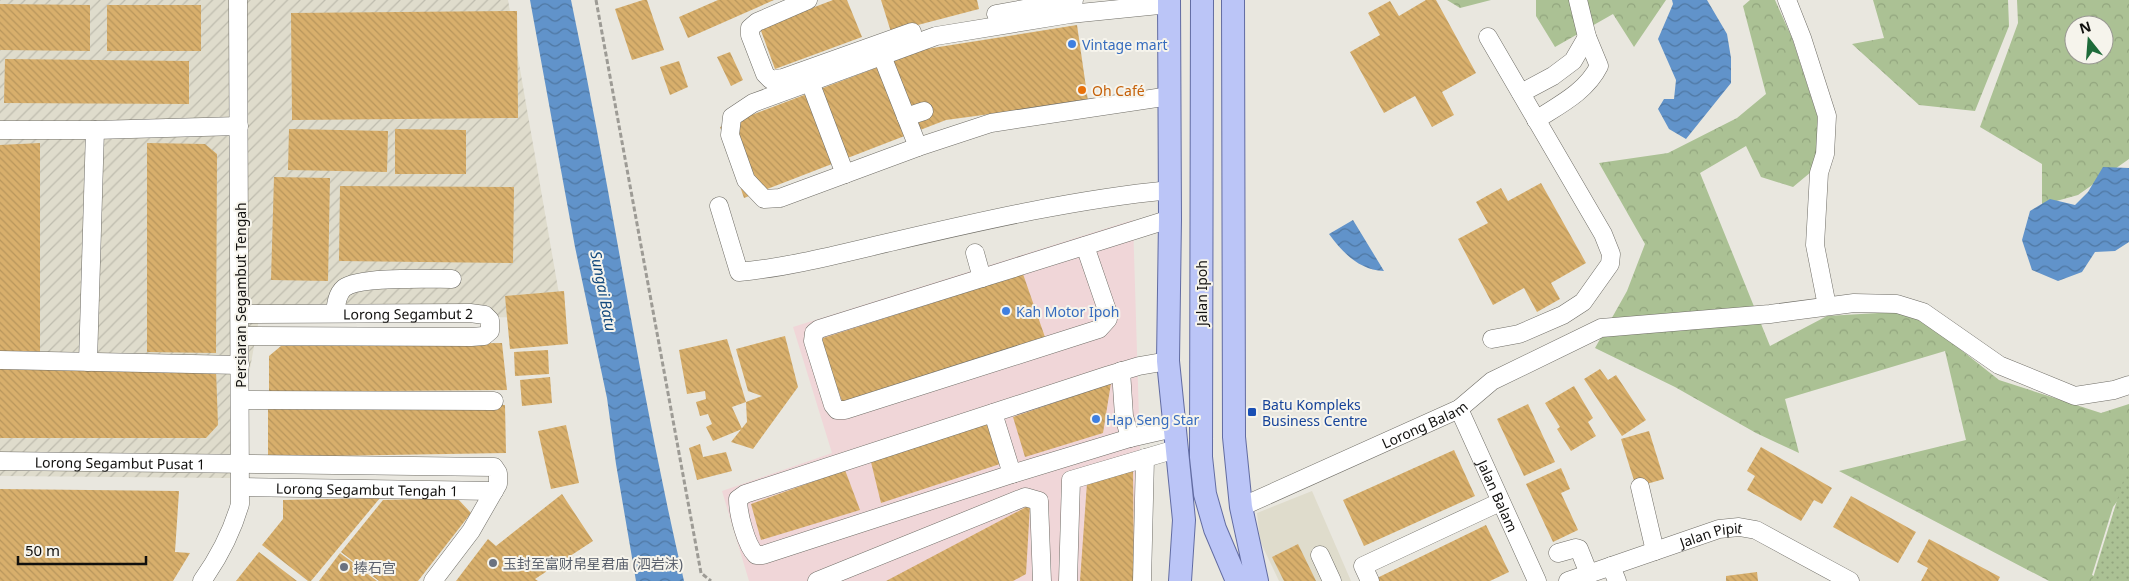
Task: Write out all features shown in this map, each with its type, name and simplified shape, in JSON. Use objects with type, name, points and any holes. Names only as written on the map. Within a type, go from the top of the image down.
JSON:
[{"type":"main road","name":"Jalan Ipoh","points":[[1202,0],[1200,457],[1206,494],[1215,529],[1235,579]]},
{"type":"main road","points":[[1233,0],[1234,437],[1241,507],[1257,581]]},
{"type":"main road","points":[[1169,2],[1170,219],[1168,361],[1184,520],[1180,581]]},
{"type":"street","name":"Persiaran Segambut Tengah","points":[[202,581],[218,558],[235,521],[240,504],[238,0]]},
{"type":"street","points":[[808,0],[757,22],[750,28],[750,35],[765,74],[771,80],[782,78],[936,25],[1074,0]]},
{"type":"street","points":[[1536,120],[1582,90],[1593,78],[1599,66],[1587,38],[1578,0]]},
{"type":"street","points":[[1787,0],[1802,38],[1826,116],[1826,154],[1819,173],[1815,244],[1827,306],[1854,303],[1897,304],[1923,312],[1999,365],[2074,396],[2114,390],[2129,385]]},
{"type":"street","points":[[1169,2],[1070,14],[936,36],[753,103],[732,116],[730,135],[746,180],[764,199],[780,198],[918,147],[991,123],[1170,96]]},
{"type":"street","points":[[1488,38],[1603,234],[1611,254],[1610,264],[1583,302],[1563,315],[1518,334],[1492,339]]},
{"type":"street","points":[[1520,93],[1553,76],[1573,62],[1587,38]]},
{"type":"street","points":[[882,56],[918,147]]},
{"type":"street","points":[[810,82],[845,174]]},
{"type":"street","points":[[906,117],[924,111]]},
{"type":"street","points":[[0,130],[95,130],[239,126]]},
{"type":"street","points":[[88,362],[95,130]]},
{"type":"street","points":[[719,206],[738,272],[777,268],[977,222],[1124,194],[1170,190]]},
{"type":"street","points":[[1085,246],[1108,313],[1108,319],[1100,329],[845,410],[837,410],[833,404],[813,341],[814,333],[819,329],[1170,219]]},
{"type":"street","points":[[975,253],[982,278]]},
{"type":"street","points":[[335,313],[337,298],[344,288],[359,281],[452,278]]},
{"type":"street","name":"Lorong Balam","points":[[1241,507],[1459,409],[1492,382],[1601,328],[1770,314],[1827,306]]},
{"type":"street","name":"Lorong Segambut 2","points":[[240,314],[470,313],[485,315],[490,320],[490,331],[484,336],[471,337],[240,336]]},
{"type":"street","points":[[0,360],[240,365]]},
{"type":"street","points":[[1168,361],[1121,371],[745,494],[738,499],[738,507],[750,550],[756,555],[762,555],[1130,438],[1175,438]]},
{"type":"street","points":[[1121,371],[1124,416],[1130,438]]},
{"type":"street","points":[[241,400],[494,401]]},
{"type":"street","name":"Jalan Balam","points":[[1459,409],[1537,581]]},
{"type":"street","points":[[993,413],[1012,474]]},
{"type":"street","points":[[1068,581],[1072,480],[1145,458],[1175,438]]},
{"type":"street","points":[[1142,581],[1145,458]]},
{"type":"street","name":"Lorong Segambut Pusat 1","points":[[0,461],[494,467],[498,473],[498,484],[494,492]]},
{"type":"street","name":"Lorong Segambut Tengah 1","points":[[241,487],[494,492]]},
{"type":"street","points":[[1640,487],[1655,551]]},
{"type":"street","points":[[433,581],[470,531],[494,492]]},
{"type":"street","points":[[817,581],[1025,497],[1039,501],[1042,581]]},
{"type":"street","points":[[1370,581],[1363,566],[1500,502]]},
{"type":"street","name":"Jalan Pipit","points":[[1568,581],[1589,574],[1614,574],[1655,551],[1720,529],[1739,527],[1756,530],[1850,581]]},
{"type":"street","points":[[1558,553],[1576,548],[1579,549],[1589,574]]},
{"type":"street","points":[[1320,555],[1332,581]]},
{"type":"path","points":[[596,0],[701,573],[711,581]]},
{"type":"shaded area","points":[[0,0],[508,0],[563,317],[259,319],[230,478],[0,476]]},
{"type":"shaded area","points":[[1133,220],[1141,484],[1139,581],[749,581],[722,491],[832,453],[793,327]]},
{"type":"shaded area","points":[[1312,491],[1351,581],[1279,581],[1260,541],[1257,513]]},
{"type":"green space","points":[[1447,0],[1491,0],[1460,8]]},
{"type":"green space","points":[[1536,0],[1666,0],[1634,47],[1613,14],[1555,47],[1536,16]]},
{"type":"green space","points":[[1750,0],[1775,0],[1792,38],[1817,115],[1823,162],[1793,187],[1761,177],[1746,146],[1700,173],[1770,346],[1827,316],[1912,311],[1999,380],[2101,413],[2129,404],[2129,485],[2113,507],[2092,575],[2103,581],[2049,581],[1839,471],[1966,440],[1945,351],[1785,399],[1799,453],[1756,433],[1675,387],[1595,348],[1627,291],[1645,244],[1599,163],[1668,153],[1737,118],[1766,94],[1743,6]]},
{"type":"green space","points":[[1873,0],[2008,0],[2009,26],[1975,111],[1919,105],[1852,44],[1884,38]]},
{"type":"green space","points":[[2017,0],[2129,0],[2129,159],[2078,195],[2042,205],[2042,164],[1980,127],[2018,23]]},
{"type":"green space","points":[[2129,462],[2129,581],[2092,581]]},
{"type":"water","name":"Sungai Batu","points":[[530,0],[571,0],[600,145],[653,436],[684,581],[636,581],[607,398],[575,247]]},
{"type":"water","points":[[1672,0],[1707,0],[1727,34],[1731,58],[1731,83],[1686,139],[1669,129],[1658,109],[1664,99],[1674,99],[1676,80],[1658,39],[1673,4]]},
{"type":"water","points":[[2103,167],[2129,168],[2129,242],[2115,251],[2095,252],[2082,272],[2058,281],[2032,270],[2022,240],[2030,211],[2050,199],[2075,205],[2088,192]]},
{"type":"water","points":[[1353,220],[1384,271],[1359,264],[1340,248],[1329,234]]},
{"type":"building","points":[[647,0],[664,50],[632,60],[615,9]]},
{"type":"building","points":[[718,0],[774,0],[688,38],[679,17]]},
{"type":"building","points":[[833,0],[847,0],[862,37],[775,69],[760,28]]},
{"type":"building","points":[[881,0],[977,0],[979,9],[891,32]]},
{"type":"building","points":[[1426,0],[1436,0],[1476,73],[1442,92],[1454,115],[1432,127],[1415,96],[1384,113],[1350,52],[1380,35],[1368,13],[1390,1],[1399,16]]},
{"type":"building","points":[[0,4],[90,5],[90,51],[0,50]]},
{"type":"building","points":[[107,5],[201,5],[201,51],[107,51]]},
{"type":"building","points":[[517,11],[518,118],[292,120],[291,13]]},
{"type":"building","points":[[1077,25],[1088,101],[946,120],[744,198],[720,127],[926,49]]},
{"type":"building","points":[[730,52],[743,80],[731,86],[717,57]]},
{"type":"building","points":[[5,59],[189,61],[189,104],[4,103]]},
{"type":"building","points":[[679,61],[688,87],[670,95],[660,67]]},
{"type":"building","points":[[289,129],[388,131],[387,172],[288,170]]},
{"type":"building","points":[[395,129],[466,130],[466,174],[395,174]]},
{"type":"building","points":[[40,143],[40,352],[0,353],[0,145]]},
{"type":"building","points":[[147,143],[205,144],[217,154],[216,353],[147,352]]},
{"type":"building","points":[[274,177],[330,178],[328,281],[271,280]]},
{"type":"building","points":[[1541,183],[1586,263],[1551,283],[1560,299],[1537,312],[1524,288],[1493,305],[1458,239],[1488,223],[1476,202],[1501,188],[1508,201]]},
{"type":"building","points":[[340,186],[514,187],[513,263],[339,261]]},
{"type":"building","points":[[1023,274],[1046,340],[843,404],[820,339]]},
{"type":"building","points":[[564,291],[568,344],[510,349],[505,296]]},
{"type":"building","points":[[785,336],[798,387],[753,449],[731,442],[747,422],[746,402],[762,396],[748,391],[736,349]]},
{"type":"building","points":[[727,339],[746,402],[732,407],[742,429],[713,441],[706,427],[712,424],[708,414],[700,416],[696,402],[706,399],[705,391],[687,394],[679,350]]},
{"type":"building","points":[[502,343],[507,390],[269,392],[269,356],[281,346]]},
{"type":"building","points":[[548,350],[549,374],[515,376],[514,352]]},
{"type":"building","points":[[0,369],[216,370],[218,425],[206,438],[0,438]]},
{"type":"building","points":[[1600,369],[1608,380],[1616,375],[1646,420],[1622,436],[1584,379]]},
{"type":"building","points":[[550,377],[552,403],[522,406],[520,380]]},
{"type":"building","points":[[1111,383],[1103,433],[1025,457],[1013,417]]},
{"type":"building","points":[[1574,386],[1593,418],[1588,422],[1596,436],[1571,451],[1557,429],[1560,427],[1545,403]]},
{"type":"building","points":[[1528,404],[1555,462],[1524,476],[1497,419]]},
{"type":"building","points":[[505,405],[506,453],[268,457],[268,409]]},
{"type":"building","points":[[987,423],[1003,463],[881,503],[871,462]]},
{"type":"building","points":[[566,425],[579,483],[551,489],[538,431]]},
{"type":"building","points":[[1649,431],[1664,479],[1636,487],[1621,439]]},
{"type":"building","points":[[700,444],[703,457],[726,452],[732,471],[697,480],[689,448]]},
{"type":"building","points":[[1761,447],[1832,488],[1822,504],[1814,500],[1801,521],[1747,490],[1755,476],[1747,471]]},
{"type":"building","points":[[1454,450],[1475,496],[1364,546],[1343,500]]},
{"type":"building","points":[[1561,468],[1570,489],[1561,493],[1578,530],[1553,542],[1526,484]]},
{"type":"building","points":[[1133,469],[1134,581],[1080,581],[1087,483]]},
{"type":"building","points":[[845,470],[860,510],[761,540],[751,504]]},
{"type":"building","points":[[0,489],[179,491],[175,552],[190,553],[173,581],[0,581]]},
{"type":"building","points":[[562,494],[593,541],[535,579],[538,581],[456,581],[488,539],[496,546]]},
{"type":"building","points":[[1851,496],[1916,532],[1898,563],[1833,527]]},
{"type":"building","points":[[380,498],[311,581],[308,581],[262,545],[283,519],[283,500]]},
{"type":"building","points":[[457,498],[471,513],[418,581],[379,581],[341,552],[383,500]]},
{"type":"building","points":[[1030,505],[1026,574],[1013,581],[886,581]]},
{"type":"building","points":[[1486,525],[1509,572],[1490,581],[1378,581],[1377,578]]},
{"type":"building","points":[[1929,539],[2000,577],[1998,581],[1921,581],[1928,568],[1917,562]]},
{"type":"building","points":[[1298,544],[1316,581],[1284,581],[1272,557]]},
{"type":"building","points":[[259,552],[297,581],[236,581]]},
{"type":"building","name":"捧石宫","points":[[340,553],[377,581],[319,581]]},
{"type":"building","points":[[1757,572],[1758,581],[1726,581],[1726,576]]},
{"type":"place","name":"Vintage mart","points":[[1072,44]]},
{"type":"place","name":"Oh Café","points":[[1082,90]]},
{"type":"place","name":"Kah Motor Ipoh","points":[[1006,311]]},
{"type":"place","name":"Batu Kompleks Business Centre","points":[[1252,412]]},
{"type":"place","name":"Hap Seng Star","points":[[1096,419]]},
{"type":"place","name":"玉封至富财帛星君庙 (泗岩沫)","points":[[493,563]]},
{"type":"place","name":"捧石宫","points":[[344,567]]}]
